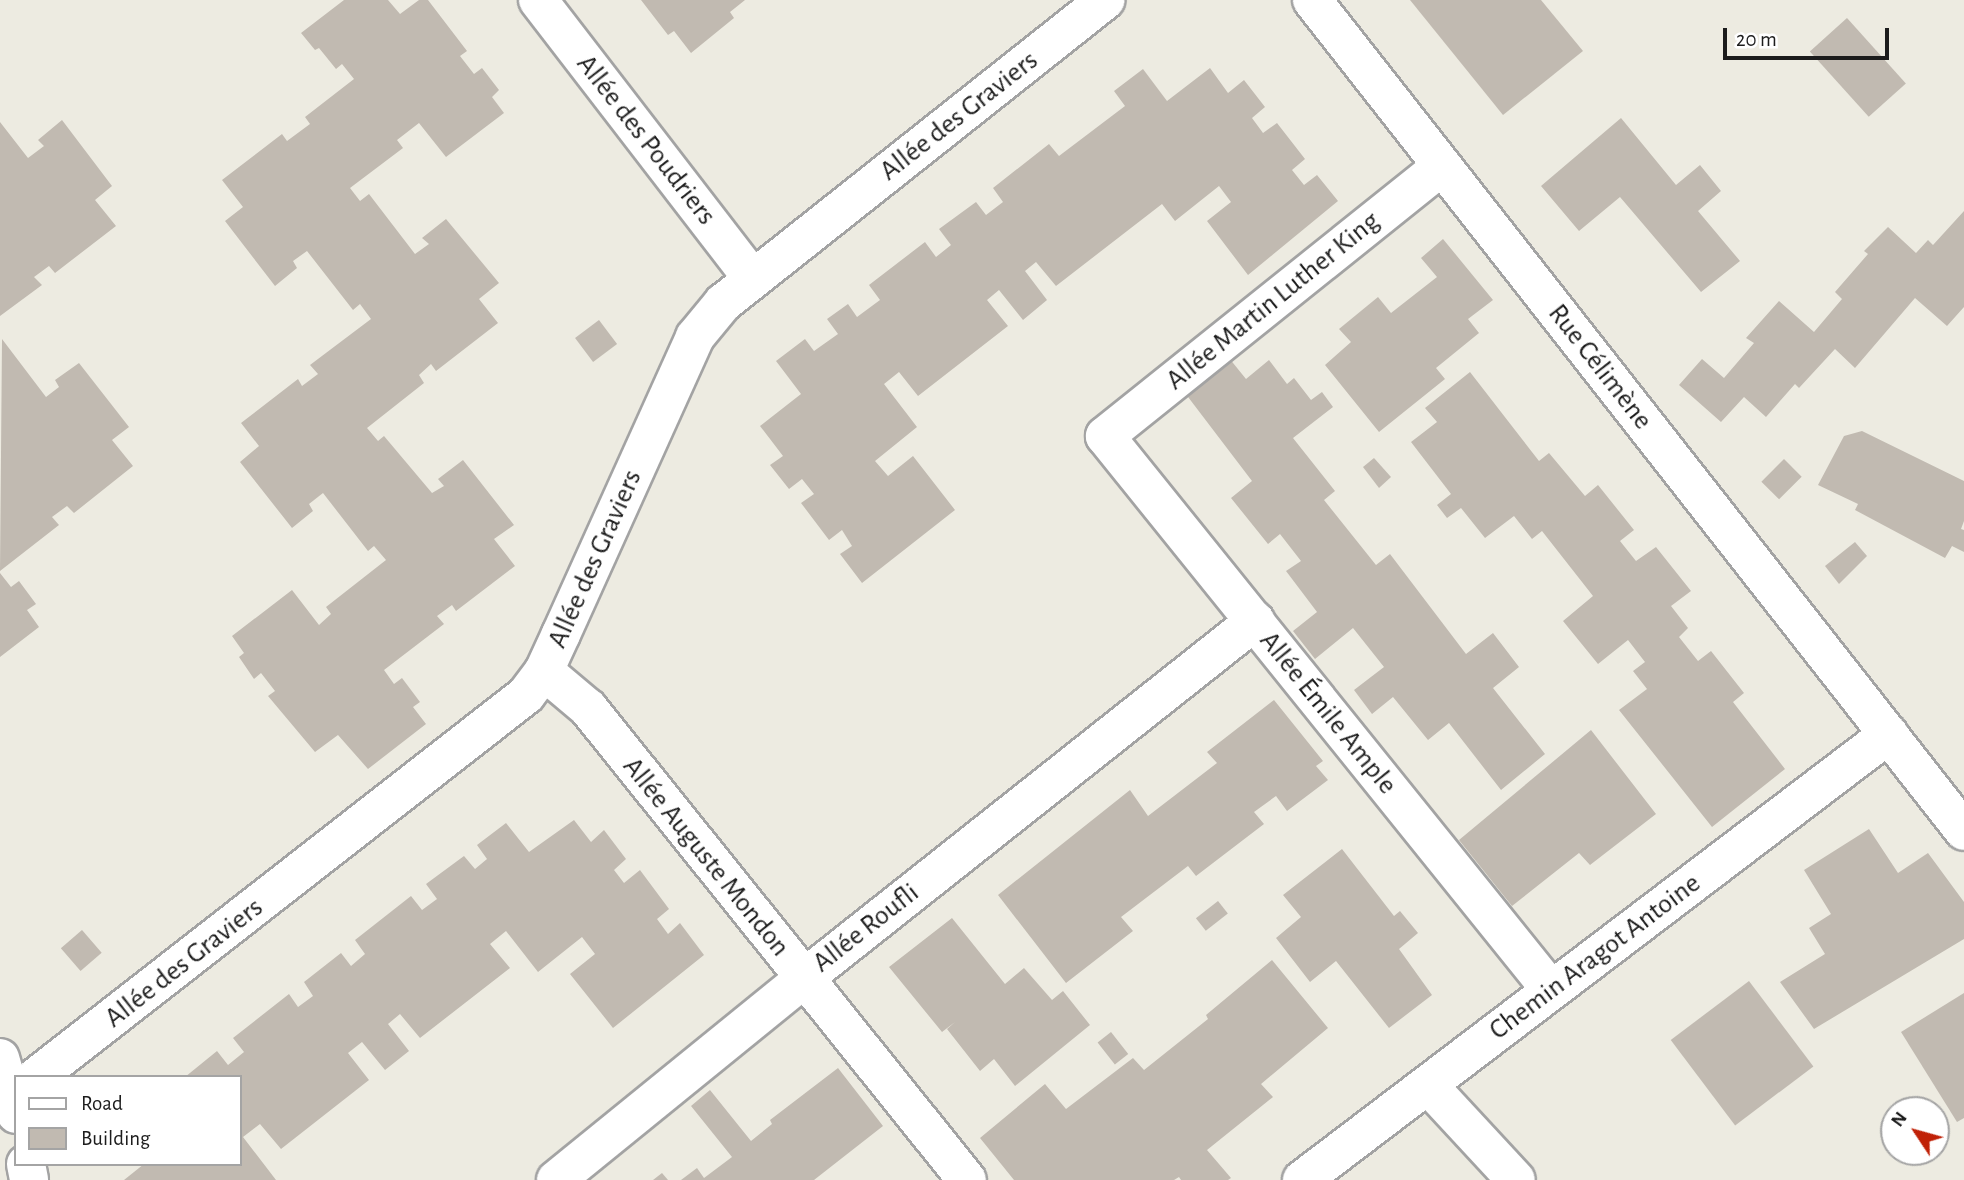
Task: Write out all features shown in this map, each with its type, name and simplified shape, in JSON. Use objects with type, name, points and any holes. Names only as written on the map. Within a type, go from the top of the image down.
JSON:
[{"type":"street","name":"Allée des Poudriers","points":[[538,0],[753,279]]},
{"type":"street","name":"Allée des Graviers","points":[[26,1075],[526,695],[544,671],[695,337],[723,303],[1105,0]]},
{"type":"street","name":"Rue Célimène","points":[[1312,0],[1964,831]]},
{"type":"street","name":"Allée Martin Luther King","points":[[1105,436],[1441,166]]},
{"type":"street","name":"Allée Émile Ample","points":[[1105,436],[1551,990]]},
{"type":"street","name":"Allée Roufli","points":[[556,1180],[803,979],[1255,621]]},
{"type":"street","name":"Allée Auguste Mondon","points":[[544,671],[588,708],[967,1180]]},
{"type":"street","name":"Chemin Aragot Antoine","points":[[1303,1180],[1889,734]]},
{"type":"street","points":[[1428,1085],[1516,1180]]},
{"type":"building","points":[[344,0],[388,0],[400,14],[419,0],[428,0],[467,51],[460,56],[474,74],[482,68],[499,90],[492,97],[504,113],[446,157],[419,123],[397,140],[403,148],[350,188],[360,201],[369,194],[415,254],[429,244],[422,238],[446,219],[499,283],[479,299],[498,323],[436,371],[431,364],[419,375],[424,383],[367,428],[378,441],[384,436],[432,493],[444,486],[438,479],[463,460],[514,525],[494,539],[515,566],[456,611],[452,605],[437,616],[444,624],[384,670],[394,684],[402,678],[420,702],[413,707],[426,724],[368,769],[338,735],[315,752],[268,696],[275,691],[261,673],[254,679],[239,657],[244,653],[232,636],[292,590],[319,625],[331,614],[326,607],[386,560],[374,546],[368,551],[323,493],[309,504],[313,511],[292,528],[240,462],[259,446],[241,423],[298,379],[302,386],[318,374],[310,365],[371,319],[360,304],[353,310],[307,251],[293,261],[297,268],[275,286],[225,221],[243,207],[222,180],[282,134],[287,141],[310,124],[305,117],[354,79],[342,64],[336,69],[319,48],[315,50],[301,33]]},
{"type":"building","points":[[641,0],[745,0],[730,12],[734,18],[691,53],[674,31],[668,35]]},
{"type":"building","points":[[1410,0],[1541,0],[1583,51],[1503,115]]},
{"type":"building","points":[[1847,18],[1906,83],[1869,117],[1810,51]]},
{"type":"building","points":[[1210,68],[1228,93],[1244,80],[1265,107],[1252,118],[1263,133],[1277,123],[1305,159],[1292,170],[1304,185],[1317,175],[1338,201],[1248,275],[1207,221],[1231,202],[1219,186],[1175,221],[1162,204],[1056,286],[1036,262],[1025,271],[1047,300],[1023,320],[999,290],[987,300],[1008,326],[918,396],[899,372],[884,384],[917,427],[875,461],[888,476],[913,456],[955,510],[862,583],[840,554],[852,546],[842,530],[829,540],[801,503],[814,494],[802,479],[789,489],[770,465],[783,456],[760,426],[801,394],[776,361],[805,339],[814,351],[838,334],[827,319],[848,304],[857,317],[880,300],[869,285],[925,242],[936,257],[951,245],[939,229],[976,202],[986,215],[1003,202],[993,188],[1049,144],[1059,156],[1125,106],[1114,91],[1143,69],[1167,101]]},
{"type":"building","points":[[1621,118],[1676,185],[1700,165],[1721,191],[1698,211],[1740,261],[1701,292],[1620,197],[1579,231],[1541,186]]},
{"type":"building","points":[[62,120],[112,186],[95,200],[116,226],[55,273],[49,266],[34,277],[42,285],[0,316],[0,122],[28,158],[44,146],[38,140]]},
{"type":"building","points":[[1964,211],[1964,307],[1947,326],[1915,298],[1855,368],[1835,349],[1799,388],[1795,384],[1766,417],[1744,397],[1721,422],[1679,385],[1702,359],[1724,378],[1754,343],[1746,338],[1779,301],[1814,332],[1842,299],[1835,292],[1868,254],[1864,251],[1888,227],[1916,253],[1928,240],[1933,245]]},
{"type":"building","points":[[1443,239],[1493,300],[1468,319],[1479,333],[1436,368],[1445,379],[1379,432],[1325,365],[1351,342],[1339,329],[1378,297],[1391,313],[1437,277],[1421,258]]},
{"type":"building","points":[[599,320],[617,344],[593,362],[575,338]]},
{"type":"building","points":[[2,339],[46,397],[59,387],[55,380],[79,363],[129,427],[112,440],[133,466],[74,513],[67,506],[52,517],[59,525],[0,571]]},
{"type":"building","points":[[1229,358],[1246,379],[1269,360],[1287,384],[1294,378],[1311,400],[1322,392],[1333,407],[1293,438],[1335,491],[1324,500],[1376,565],[1390,554],[1466,654],[1493,633],[1519,667],[1493,688],[1545,754],[1501,790],[1449,723],[1428,740],[1393,697],[1372,714],[1354,690],[1384,667],[1353,628],[1315,659],[1293,631],[1317,612],[1286,571],[1301,561],[1280,534],[1268,544],[1231,498],[1252,481],[1185,393]]},
{"type":"building","points":[[1470,372],[1539,461],[1549,453],[1585,496],[1598,485],[1634,530],[1620,541],[1636,561],[1656,547],[1691,591],[1671,606],[1688,628],[1679,637],[1698,661],[1711,651],[1744,693],[1733,702],[1785,769],[1712,827],[1619,710],[1647,689],[1633,671],[1645,662],[1628,640],[1598,664],[1563,621],[1593,596],[1542,531],[1532,539],[1514,516],[1485,538],[1461,508],[1447,518],[1437,505],[1451,494],[1411,442],[1437,422],[1425,408]]},
{"type":"building","points":[[1862,431],[1964,481],[1964,521],[1961,529],[1964,530],[1964,552],[1952,546],[1945,558],[1855,510],[1858,504],[1818,485],[1844,436]]},
{"type":"building","points":[[1374,458],[1391,477],[1379,488],[1363,467]]},
{"type":"building","points":[[1784,459],[1802,477],[1779,499],[1761,482]]},
{"type":"building","points":[[1855,542],[1867,556],[1839,584],[1825,566]]},
{"type":"building","points":[[0,573],[11,587],[19,581],[36,604],[27,610],[39,627],[0,657]]},
{"type":"building","points":[[1274,700],[1323,761],[1316,766],[1328,780],[1287,811],[1276,796],[1254,812],[1264,824],[1196,876],[1188,866],[1121,917],[1133,931],[1066,983],[998,895],[1130,790],[1148,816],[1217,763],[1207,752]]},
{"type":"building","points":[[1591,730],[1656,814],[1590,865],[1579,853],[1512,906],[1459,840]]},
{"type":"building","points":[[574,820],[591,842],[604,830],[626,859],[614,870],[624,883],[640,870],[669,909],[657,919],[668,934],[680,923],[704,955],[613,1028],[570,974],[595,954],[582,937],[538,972],[506,931],[490,944],[510,968],[420,1038],[400,1014],[388,1024],[409,1051],[385,1070],[362,1042],[348,1053],[369,1080],[281,1149],[260,1124],[243,1137],[276,1180],[124,1180],[142,1166],[242,1166],[242,1075],[187,1075],[217,1051],[228,1065],[244,1052],[233,1038],[289,994],[298,1007],[313,996],[304,982],[341,953],[351,966],[365,954],[355,940],[411,896],[422,910],[437,899],[426,884],[464,856],[475,869],[487,859],[477,845],[506,823],[529,852]]},
{"type":"building","points":[[1869,829],[1898,873],[1928,853],[1964,902],[1964,939],[1814,1029],[1780,982],[1825,954],[1809,928],[1831,914],[1804,870]]},
{"type":"building","points":[[1342,849],[1394,916],[1400,911],[1418,933],[1399,949],[1432,995],[1389,1028],[1336,961],[1310,982],[1276,938],[1301,917],[1283,895]]},
{"type":"building","points":[[1218,901],[1228,914],[1206,931],[1196,918]]},
{"type":"building","points":[[952,918],[1005,984],[1024,968],[1052,1000],[1063,991],[1090,1025],[1015,1086],[994,1059],[980,1071],[947,1029],[955,1022],[942,1032],[889,967]]},
{"type":"building","points":[[82,930],[102,953],[81,971],[61,948]]},
{"type":"building","points":[[1272,960],[1328,1028],[1261,1084],[1273,1097],[1207,1150],[1231,1178],[1228,1180],[1181,1180],[1179,1177],[1174,1180],[1014,1180],[980,1138],[1045,1084],[1066,1109],[1133,1058],[1144,1070],[1208,1019],[1206,1015]]},
{"type":"building","points":[[1749,981],[1813,1066],[1735,1125],[1671,1040]]},
{"type":"building","points":[[1964,993],[1964,1118],[1957,1122],[1950,1111],[1950,1096],[1941,1096],[1901,1032]]},
{"type":"building","points":[[1111,1032],[1128,1054],[1115,1065],[1098,1042]]},
{"type":"building","points":[[838,1068],[883,1126],[814,1180],[681,1180],[697,1168],[704,1178],[732,1157],[691,1106],[710,1090],[751,1141],[772,1124],[770,1120]]},
{"type":"building","points":[[662,1173],[668,1180],[653,1180]]}]
